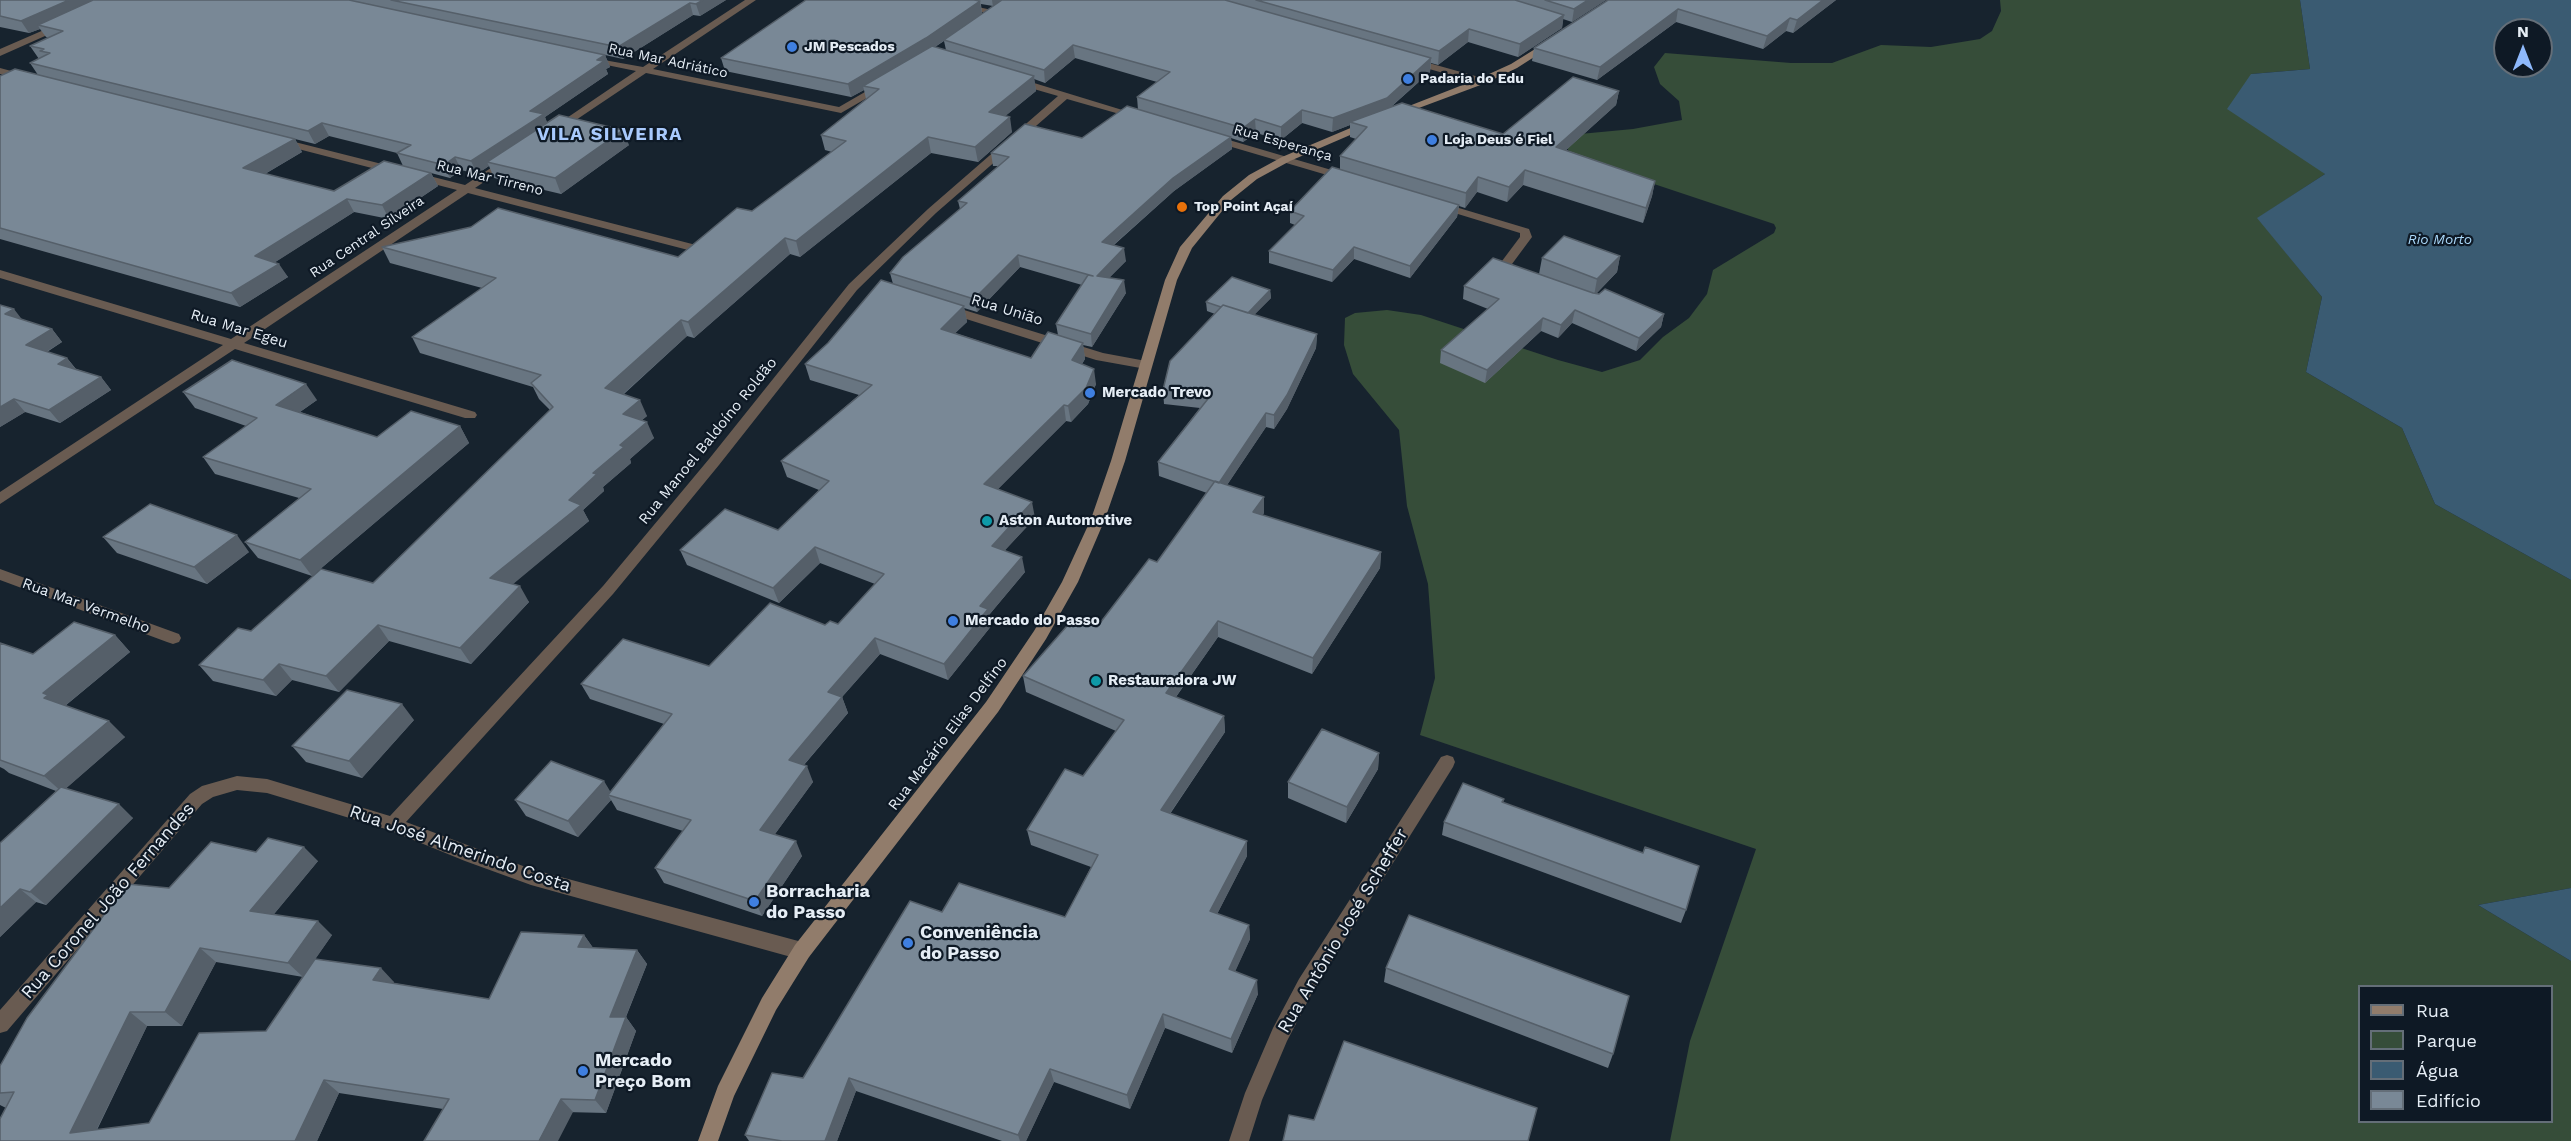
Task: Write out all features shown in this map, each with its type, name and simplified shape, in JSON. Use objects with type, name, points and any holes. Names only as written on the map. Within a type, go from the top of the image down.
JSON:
[{"type":"main road","name":"Rua Macário Elias Delfino","points":[[708,1141],[725,1093],[769,1004],[802,951],[992,707],[1040,635],[1075,574],[1098,519],[1171,280],[1186,247],[1227,198],[1253,177],[1286,159],[1383,118],[1482,81],[1514,66],[1559,37]]},
{"type":"street","points":[[546,135],[751,0]]},
{"type":"street","points":[[930,0],[996,12]]},
{"type":"street","points":[[0,53],[74,19]]},
{"type":"street","name":"Rua Mar Adriático","points":[[574,55],[841,110],[887,84]]},
{"type":"street","points":[[1401,58],[1482,81]]},
{"type":"street","points":[[0,71],[35,80]]},
{"type":"street","points":[[1010,79],[1153,121]]},
{"type":"street","name":"Rua Manoel Baldoíno Roldão","points":[[393,824],[608,590],[865,283],[932,211],[1065,95]]},
{"type":"street","name":"Rua Esperança","points":[[1197,133],[1365,183]]},
{"type":"street","name":"Rua Mar Tirreno","points":[[267,138],[692,247]]},
{"type":"street","name":"Rua Central Silveira","points":[[0,499],[517,155]]},
{"type":"street","points":[[1422,200],[1525,231],[1526,237],[1505,265],[1528,276]]},
{"type":"street","name":"Rua Mar Egeu","points":[[0,274],[470,415]]},
{"type":"street","name":"Rua União","points":[[936,305],[1101,357],[1146,365]]},
{"type":"street","name":"Rua Mar Vermelho","points":[[0,574],[173,638]]},
{"type":"street","name":"Rua Antônio José Scheffer","points":[[1239,1141],[1280,1035],[1306,985],[1448,762]]},
{"type":"street","name":"Rua José Almerindo Costa","points":[[222,786],[237,783],[267,786],[393,824],[471,856],[531,877],[802,951]]},
{"type":"street","name":"Rua Coronel João Fernandes","points":[[0,1024],[188,808],[208,791],[222,786]]},
{"type":"green space","points":[[2000,0],[2300,0],[2310,69],[2251,74],[2325,174],[2258,218],[2322,297],[2306,372],[2402,428],[2435,504],[2571,580],[2571,888],[2478,905],[2571,961],[2571,1141],[1670,1141],[1690,1041],[1756,849],[1420,735],[1435,678],[1428,584],[1407,506],[1399,430],[1353,374],[1344,345],[1345,318],[1355,313],[1387,310],[1421,315],[1602,372],[1640,360],[1663,337],[1689,318],[1707,294],[1713,270],[1774,233],[1776,228],[1774,224],[1579,158],[1568,150],[1567,143],[1580,134],[1633,129],[1682,120],[1679,101],[1660,84],[1654,67],[1665,53],[1791,63],[1832,63],[1881,45],[1931,47],[1980,39],[1992,31],[2001,11]]},
{"type":"water","name":"Rio Morto","points":[[2300,0],[2571,0],[2571,580],[2435,504],[2402,428],[2306,372],[2322,297],[2257,218],[2325,174],[2227,109],[2251,74],[2310,69]]},
{"type":"water","points":[[2571,888],[2571,961],[2478,905]]},
{"type":"building","points":[[0,0],[69,0],[21,21],[0,16]]},
{"type":"building","points":[[93,0],[349,0],[605,55],[597,60],[604,61],[530,111],[544,114],[471,161],[455,157],[444,165],[397,153],[411,145],[322,123],[308,131],[30,63],[50,53],[30,46],[63,31],[38,25]]},
{"type":"building","points":[[391,0],[703,0],[696,4],[690,3],[618,47]]},
{"type":"building","points":[[806,0],[980,1],[926,38],[848,84],[721,58]]},
{"type":"building","points":[[1002,0],[1225,0],[1431,58],[1387,98],[1333,118],[1302,110],[1281,127],[1255,119],[1243,128],[1137,97],[1170,72],[1073,45],[1044,70],[944,40]]},
{"type":"building","points":[[1256,0],[1515,0],[1564,15],[1520,44],[1469,29],[1439,51]]},
{"type":"building","points":[[1545,0],[1588,0],[1574,9]]},
{"type":"building","points":[[1608,0],[1823,0],[1797,20],[1790,18],[1767,36],[1678,9],[1600,67],[1534,48]]},
{"type":"building","points":[[932,46],[1034,76],[989,112],[1010,117],[975,147],[928,137],[796,241],[785,238],[688,322],[681,320],[605,388],[640,400],[623,414],[647,422],[620,445],[624,447],[593,473],[597,474],[569,500],[581,505],[490,578],[520,586],[460,648],[378,625],[326,676],[279,664],[263,680],[199,665],[238,628],[251,631],[321,569],[373,583],[553,407],[531,383],[541,375],[412,337],[496,278],[382,247],[471,227],[498,208],[678,257],[737,208],[752,211],[846,141],[821,135],[879,89],[863,86]]},
{"type":"building","points":[[15,69],[295,139],[243,168],[334,191],[384,161],[431,173],[382,205],[347,199],[255,256],[279,264],[231,293],[0,228],[0,76]]},
{"type":"building","points":[[1573,77],[1619,91],[1556,147],[1655,181],[1646,208],[1525,170],[1509,187],[1478,177],[1466,193],[1340,156],[1367,127],[1350,122],[1402,103],[1503,134]]},
{"type":"building","points":[[1127,106],[1231,137],[1173,178],[1102,242],[1124,248],[1097,276],[1124,280],[1091,334],[1056,324],[1088,275],[1093,276],[1018,255],[974,299],[890,273],[903,257],[967,203],[958,201],[1009,157],[991,153],[1025,124],[1082,138]]},
{"type":"building","points":[[559,115],[623,130],[555,178],[487,162]]},
{"type":"building","points":[[1332,167],[1459,205],[1410,266],[1354,247],[1333,270],[1269,251],[1304,216],[1290,211]]},
{"type":"building","points":[[1564,236],[1620,256],[1597,279],[1542,258]]},
{"type":"building","points":[[1493,258],[1593,293],[1599,294],[1605,289],[1664,314],[1639,338],[1575,310],[1561,325],[1543,318],[1487,370],[1441,350],[1499,299],[1464,286]]},
{"type":"building","points":[[1232,277],[1270,290],[1248,313],[1206,302]]},
{"type":"building","points":[[881,280],[964,306],[941,329],[1031,358],[1048,332],[1083,343],[1072,360],[1094,369],[1086,388],[1068,406],[1064,405],[984,484],[1032,502],[992,546],[1022,557],[980,606],[988,609],[944,664],[875,638],[828,692],[842,697],[789,760],[807,766],[760,830],[796,841],[755,901],[655,868],[691,820],[608,795],[672,714],[581,684],[623,639],[709,666],[770,603],[825,625],[830,621],[838,624],[884,574],[815,547],[773,588],[680,550],[725,509],[778,530],[829,481],[781,461],[872,385],[805,364],[828,343]]},
{"type":"building","points":[[0,305],[14,309],[5,314],[52,329],[26,345],[67,358],[58,364],[101,377],[49,410],[14,399],[0,407]]},
{"type":"building","points":[[1223,305],[1317,334],[1287,395],[1274,415],[1266,413],[1219,483],[1158,462],[1211,395],[1163,390],[1170,361]]},
{"type":"building","points":[[232,360],[306,384],[276,405],[377,437],[411,411],[460,426],[300,560],[245,542],[311,489],[203,457],[257,418],[183,392]]},
{"type":"building","points":[[1215,481],[1264,497],[1253,512],[1381,552],[1313,658],[1218,621],[1166,693],[1224,716],[1161,810],[1247,841],[1210,911],[1249,925],[1229,969],[1257,980],[1231,1039],[1163,1014],[1127,1095],[1050,1069],[1018,1135],[849,1078],[825,1141],[782,1141],[745,1135],[772,1073],[803,1078],[910,901],[942,912],[959,883],[1065,917],[1098,855],[1027,830],[1065,769],[1083,776],[1124,720],[1023,676],[1074,618],[1097,627],[1149,559],[1157,562]]},
{"type":"building","points":[[150,504],[237,535],[194,567],[103,537]]},
{"type":"building","points":[[74,622],[115,635],[43,693],[48,695],[44,698],[109,721],[44,776],[0,760],[0,643],[33,654]]},
{"type":"building","points":[[347,690],[402,704],[349,761],[292,746]]},
{"type":"building","points":[[1322,729],[1379,753],[1347,807],[1288,782]]},
{"type":"building","points":[[551,761],[604,781],[568,821],[515,800]]},
{"type":"building","points":[[1463,783],[1504,799],[1502,802],[1643,853],[1645,847],[1699,866],[1686,910],[1444,822]]},
{"type":"building","points":[[61,787],[119,804],[30,892],[20,889],[0,908],[0,843]]},
{"type":"building","points":[[268,838],[304,847],[250,911],[318,921],[288,963],[200,948],[165,1012],[130,1012],[70,1133],[149,1123],[199,1033],[266,1031],[315,959],[381,968],[373,980],[489,999],[521,932],[584,935],[578,947],[637,950],[610,1017],[626,1017],[595,1100],[561,1099],[539,1141],[424,1141],[449,1099],[324,1080],[295,1141],[0,1141],[0,1119],[14,1092],[0,1093],[0,1066],[27,1018],[127,884],[169,888],[211,842],[256,852]]},
{"type":"building","points":[[1409,915],[1629,996],[1613,1054],[1386,968]]},
{"type":"building","points":[[1344,1041],[1537,1108],[1528,1141],[1283,1141],[1289,1115],[1314,1120]]},
{"type":"place","name":"JM Pescados","points":[[792,47]]},
{"type":"place","name":"Padaria do Edu","points":[[1408,79]]},
{"type":"place","name":"Loja Deus é Fiel","points":[[1432,140]]},
{"type":"place","name":"Top Point Açaí","points":[[1182,207]]},
{"type":"place","name":"Mercado Trevo","points":[[1090,393]]},
{"type":"place","name":"Aston Automotive","points":[[987,521]]},
{"type":"place","name":"Mercado do Passo","points":[[953,621]]},
{"type":"place","name":"Restauradora JW","points":[[1096,681]]},
{"type":"place","name":"Borracharia do Passo","points":[[754,902]]},
{"type":"place","name":"Conveniência do Passo","points":[[908,943]]},
{"type":"place","name":"Mercado Preço Bom","points":[[583,1071]]},
{"type":"district","name":"VILA SILVEIRA","points":[[610,135]]}]
